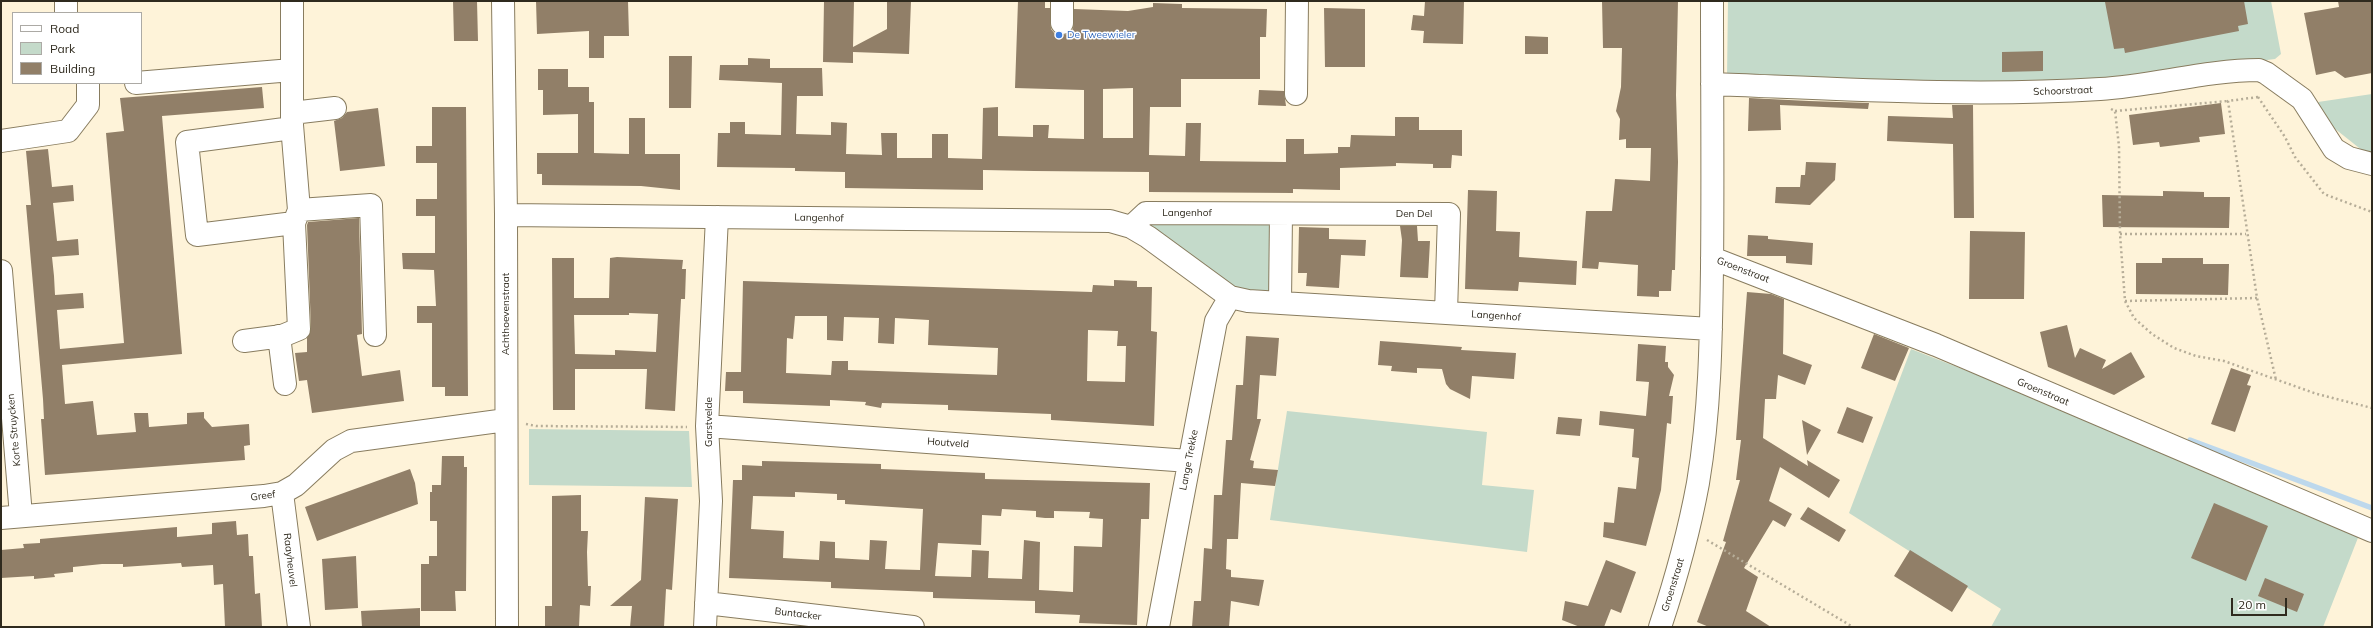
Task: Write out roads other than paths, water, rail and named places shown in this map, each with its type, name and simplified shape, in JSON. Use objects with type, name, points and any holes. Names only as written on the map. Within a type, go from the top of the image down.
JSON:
[{"type":"street","points":[[66,1],[66,12]]},
{"type":"street","points":[[244,341],[279,336],[299,329],[297,217],[292,121],[292,1]]},
{"type":"street","name":"Achthoevenstraat","points":[[503,1],[506,215],[506,627]]},
{"type":"street","points":[[1062,1],[1062,24]]},
{"type":"street","points":[[1296,94],[1297,1]]},
{"type":"street","name":"Groenstraat","points":[[1660,627],[1676,579],[1689,530],[1707,418],[1711,329],[1712,258],[1712,1]]},
{"type":"street","points":[[142,82],[292,70]]},
{"type":"street","name":"Schoorstraat","points":[[1712,84],[1964,94],[2102,89],[2243,70],[2266,73],[2302,99],[2334,149],[2349,158],[2372,164]]},
{"type":"street","points":[[1,141],[68,132],[88,105],[88,84]]},
{"type":"street","points":[[335,108],[292,121],[187,142],[197,235],[371,205],[375,336]]},
{"type":"street","name":"Langenhof","points":[[1131,227],[1146,213],[1281,214]]},
{"type":"street","points":[[1280,303],[1281,214]]},
{"type":"street","name":"Den Del","points":[[1281,214],[1449,214],[1446,313]]},
{"type":"street","name":"Langenhof","points":[[506,215],[1110,221],[1131,227],[1148,237],[1230,297],[1248,301],[1711,329]]},
{"type":"street","name":"Garstvelde","points":[[705,627],[711,501],[708,426],[717,217]]},
{"type":"street","name":"Groenstraat","points":[[1712,258],[1936,345],[2372,531]]},
{"type":"street","name":"Korte Struycken","points":[[1,271],[11,517]]},
{"type":"street","name":"Lange Trekke","points":[[1158,627],[1216,321],[1230,297]]},
{"type":"street","points":[[279,336],[285,384]]},
{"type":"street","name":"Greef","points":[[11,517],[264,496],[282,493],[296,485],[334,450],[351,442],[506,420]]},
{"type":"street","name":"Houtveld","points":[[708,426],[1189,460]]},
{"type":"street","name":"Raayheuvel","points":[[282,493],[299,627]]},
{"type":"street","name":"Buntacker","points":[[706,603],[914,627]]},
{"type":"waterway","points":[[2190,440],[2372,508]]},
{"type":"place","name":"De Tweewieler","points":[[1059,35]]}]
